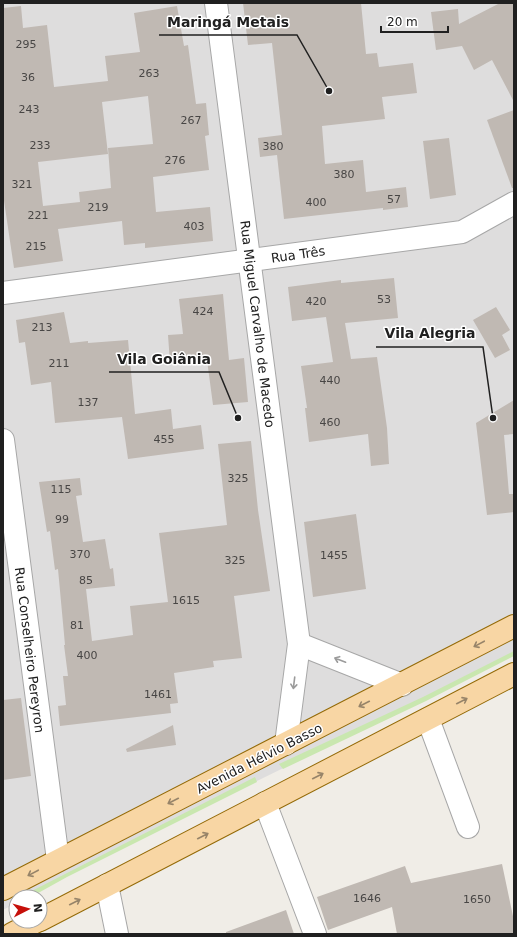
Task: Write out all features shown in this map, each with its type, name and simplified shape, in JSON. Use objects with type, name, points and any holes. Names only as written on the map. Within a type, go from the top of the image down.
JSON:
[{"type":"main road","name":"Avenida Hélvio Basso","points":[[3,889],[402,685],[514,626]]},
{"type":"main road","points":[[48,915],[514,674]]},
{"type":"main road","points":[[12,934],[22,929]]},
{"type":"street","name":"Rua Miguel Carvalho de Macedo","points":[[216,3],[299,644],[286,744]]},
{"type":"street","name":"Rua Três","points":[[3,293],[462,232],[514,203]]},
{"type":"street","name":"Rua Conselheiro Pereyron","points":[[3,440],[58,860]]},
{"type":"street","points":[[299,644],[402,685]]},
{"type":"street","points":[[428,718],[468,827]]},
{"type":"street","points":[[265,803],[315,934]]},
{"type":"street","points":[[108,885],[117,934]]},
{"type":"shaded area","points":[[3,3],[514,3],[514,655],[65,875],[40,889],[8,889],[8,907],[3,910]]},
{"type":"green space","points":[[514,651],[514,656],[426,701],[283,769],[279,764],[423,697]]},
{"type":"green space","points":[[255,777],[257,782],[45,889],[36,889]]},
{"type":"building","points":[[243,3],[361,3],[366,54],[377,53],[379,67],[413,63],[417,93],[382,97],[385,119],[322,126],[325,164],[363,160],[366,192],[406,187],[408,207],[383,210],[383,208],[284,219],[277,155],[260,157],[258,138],[282,135],[272,43],[248,45]]},
{"type":"building","points":[[500,3],[514,3],[514,102],[492,60],[474,70],[462,46],[436,50],[431,12],[458,9],[459,24]]},
{"type":"building","points":[[21,6],[23,28],[47,25],[54,87],[108,81],[105,56],[140,52],[134,13],[177,6],[184,46],[188,45],[196,104],[206,103],[209,135],[205,136],[209,170],[153,177],[156,212],[210,207],[213,241],[145,248],[145,243],[124,245],[122,221],[58,229],[63,261],[14,268],[3,194],[3,8]],"holes":[[[148,96],[153,144],[108,148],[111,188],[79,192],[80,202],[43,206],[38,162],[108,154],[102,102]]]},
{"type":"building","points":[[514,110],[514,188],[512,188],[487,120]]},
{"type":"building","points":[[449,138],[456,195],[430,199],[423,141]]},
{"type":"building","points":[[394,278],[398,318],[345,323],[351,359],[377,357],[387,428],[389,464],[371,466],[368,434],[309,442],[305,408],[307,408],[301,366],[333,362],[326,317],[292,321],[288,287],[341,280],[341,283]]},
{"type":"building","points":[[223,294],[229,360],[244,358],[248,402],[213,405],[207,360],[170,363],[168,335],[183,334],[179,299]]},
{"type":"building","points":[[496,307],[510,330],[502,335],[510,350],[495,358],[473,320]]},
{"type":"building","points":[[64,312],[70,343],[128,340],[135,414],[171,409],[173,429],[201,425],[204,449],[128,459],[122,417],[55,423],[51,382],[31,385],[25,342],[19,343],[16,320]]},
{"type":"building","points":[[514,400],[514,434],[504,435],[509,494],[514,494],[514,512],[487,515],[476,423]]},
{"type":"building","points":[[251,441],[258,510],[270,591],[234,596],[242,658],[213,661],[214,667],[174,673],[178,703],[170,704],[171,713],[60,726],[58,706],[66,705],[63,676],[68,676],[58,569],[55,570],[50,531],[47,532],[39,482],[80,478],[82,495],[76,496],[83,542],[105,539],[110,569],[113,568],[115,586],[86,589],[92,641],[133,635],[130,606],[168,602],[159,533],[227,525],[218,444]]},
{"type":"building","points":[[356,514],[366,589],[313,597],[304,522]]},
{"type":"building","points":[[21,698],[31,776],[3,780],[3,700]]},
{"type":"building","points":[[173,725],[176,745],[127,752],[126,749]]},
{"type":"building","points":[[502,864],[514,921],[514,934],[397,934],[392,907],[328,930],[317,897],[405,866],[411,883]]},
{"type":"building","points":[[286,910],[294,934],[226,934],[226,932]]},
{"type":"place","name":"Maringá Metais","points":[[329,91]]},
{"type":"place","name":"Vila Goiânia","points":[[238,418]]},
{"type":"place","name":"Vila Alegria","points":[[493,418]]}]
